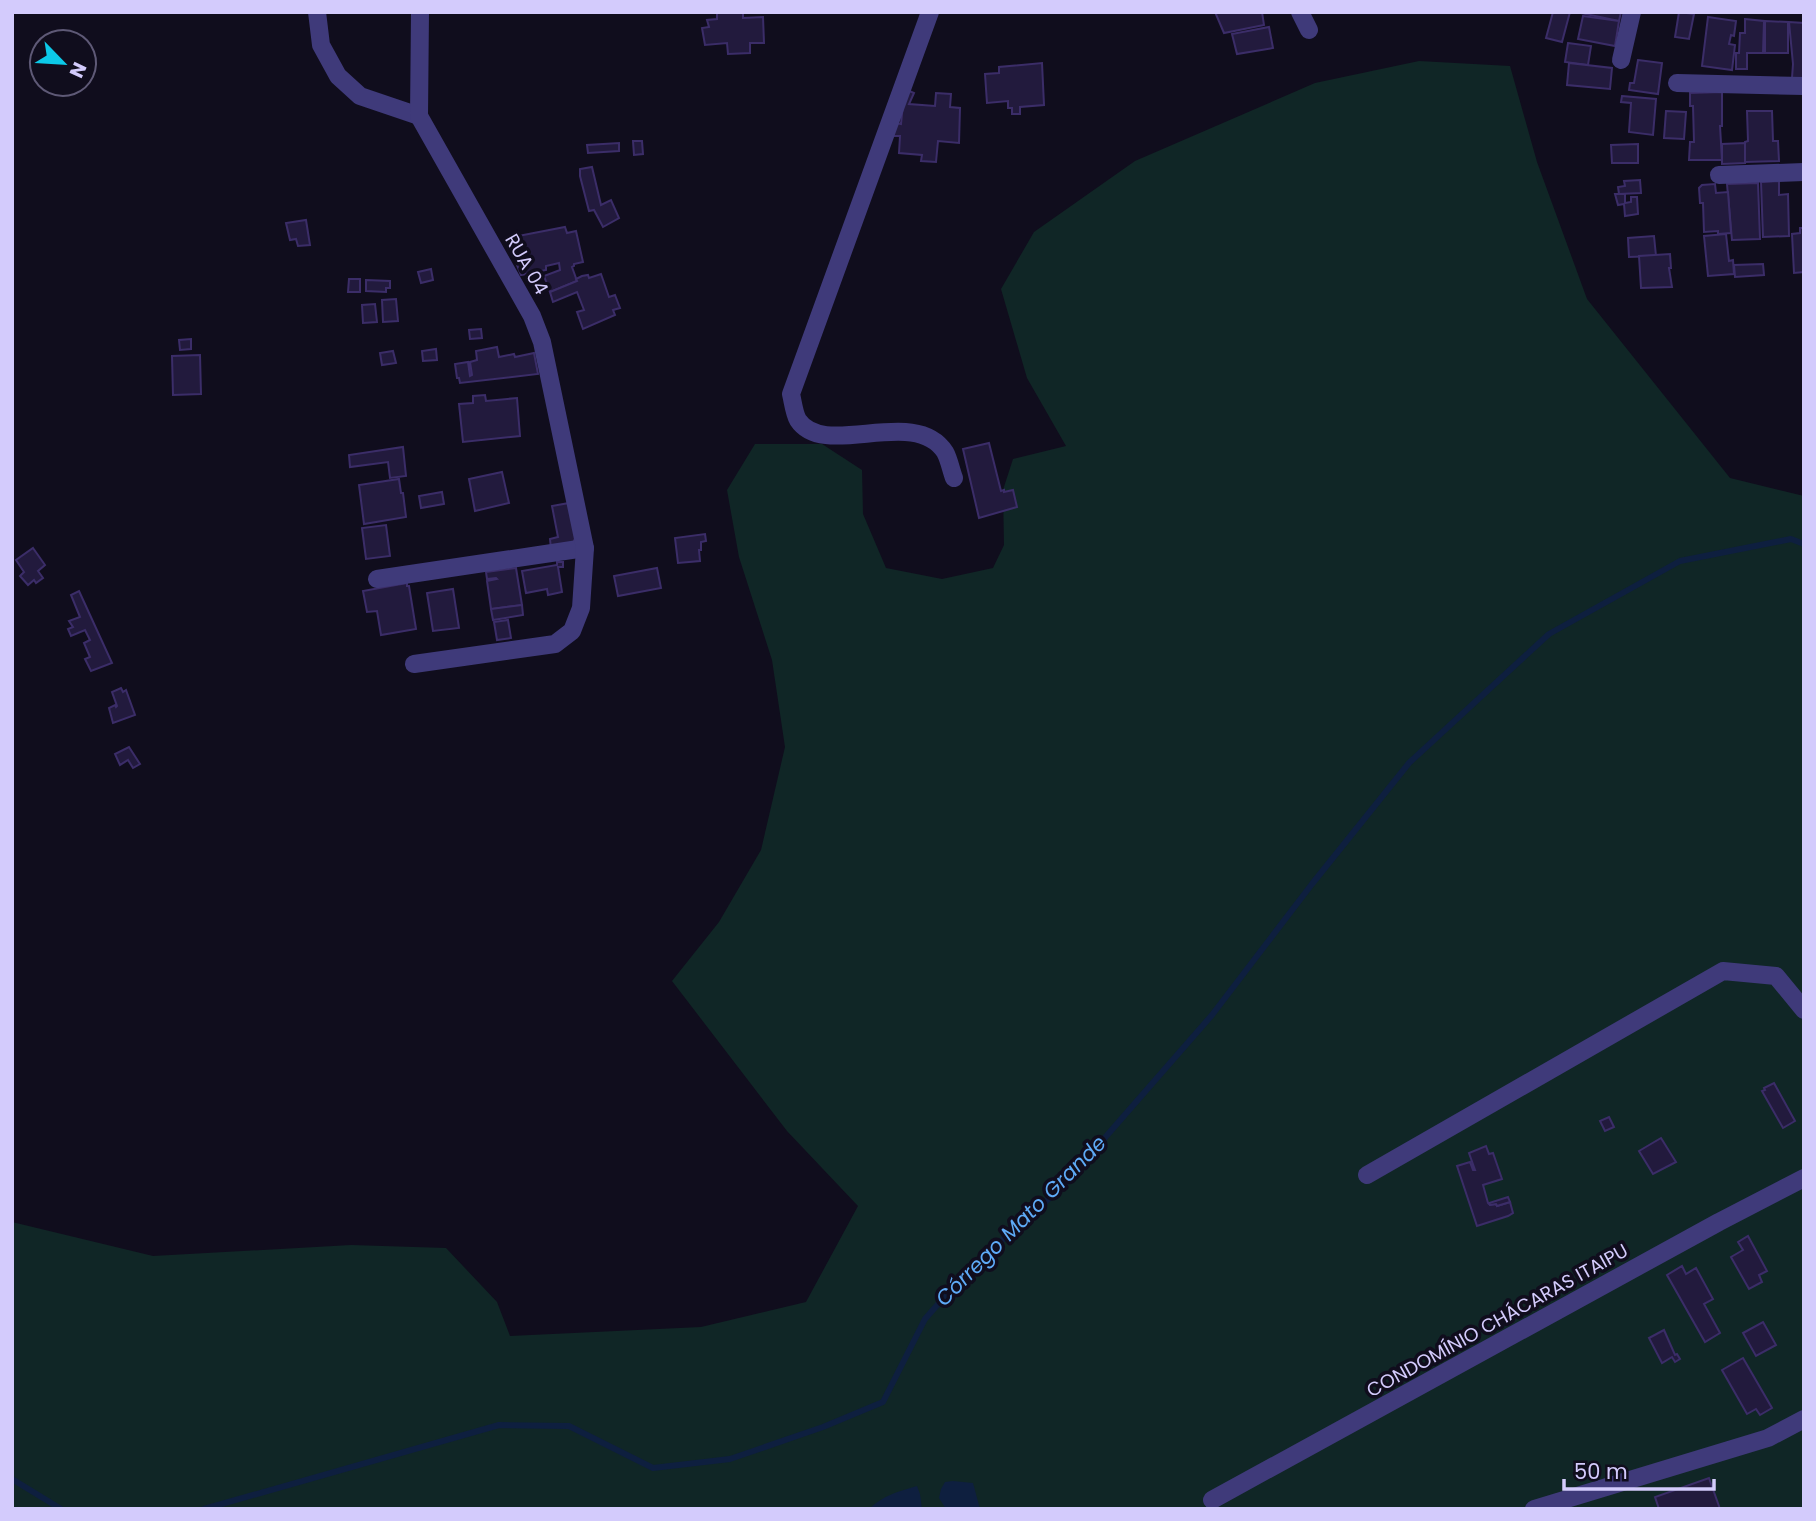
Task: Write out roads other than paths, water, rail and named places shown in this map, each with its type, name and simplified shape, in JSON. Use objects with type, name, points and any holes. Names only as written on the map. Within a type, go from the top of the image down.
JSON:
[{"type":"street","points":[[317,12],[321,45],[338,76],[360,96],[419,116],[420,12]]},
{"type":"street","points":[[930,12],[791,394],[797,418],[806,429],[825,436],[902,431],[929,438],[944,451],[954,478]]},
{"type":"street","points":[[1300,12],[1309,30]]},
{"type":"street","points":[[1621,60],[1632,12]]},
{"type":"street","points":[[1677,83],[1804,86]]},
{"type":"street","name":"RUA 04","points":[[414,663],[555,644],[572,631],[581,608],[585,548],[542,342],[532,316],[419,116]]},
{"type":"street","points":[[1719,175],[1804,172]]},
{"type":"street","points":[[376,579],[585,548]]},
{"type":"street","points":[[1367,1175],[1723,971],[1776,976],[1804,1010]]},
{"type":"street","name":"CONDOMÍNIO CHÁCARAS ITAIPU","points":[[1212,1500],[1804,1178]]},
{"type":"street","points":[[1534,1509],[1768,1438],[1804,1419]]},
{"type":"water","points":[[945,1482],[973,1483],[980,1509],[946,1509],[939,1498],[941,1489]]},
{"type":"water","points":[[917,1486],[922,1509],[869,1509],[885,1497]]},
{"type":"waterway","name":"Córrego Mato Grande","points":[[204,1509],[499,1425],[569,1426],[653,1468],[730,1459],[823,1427],[883,1402],[925,1319],[968,1270],[1061,1188],[1212,1015],[1409,763],[1549,634],[1680,561],[1791,539],[1804,544]]},
{"type":"waterway","name":"Córrego Mato Grande","points":[[12,1479],[61,1509]]}]
